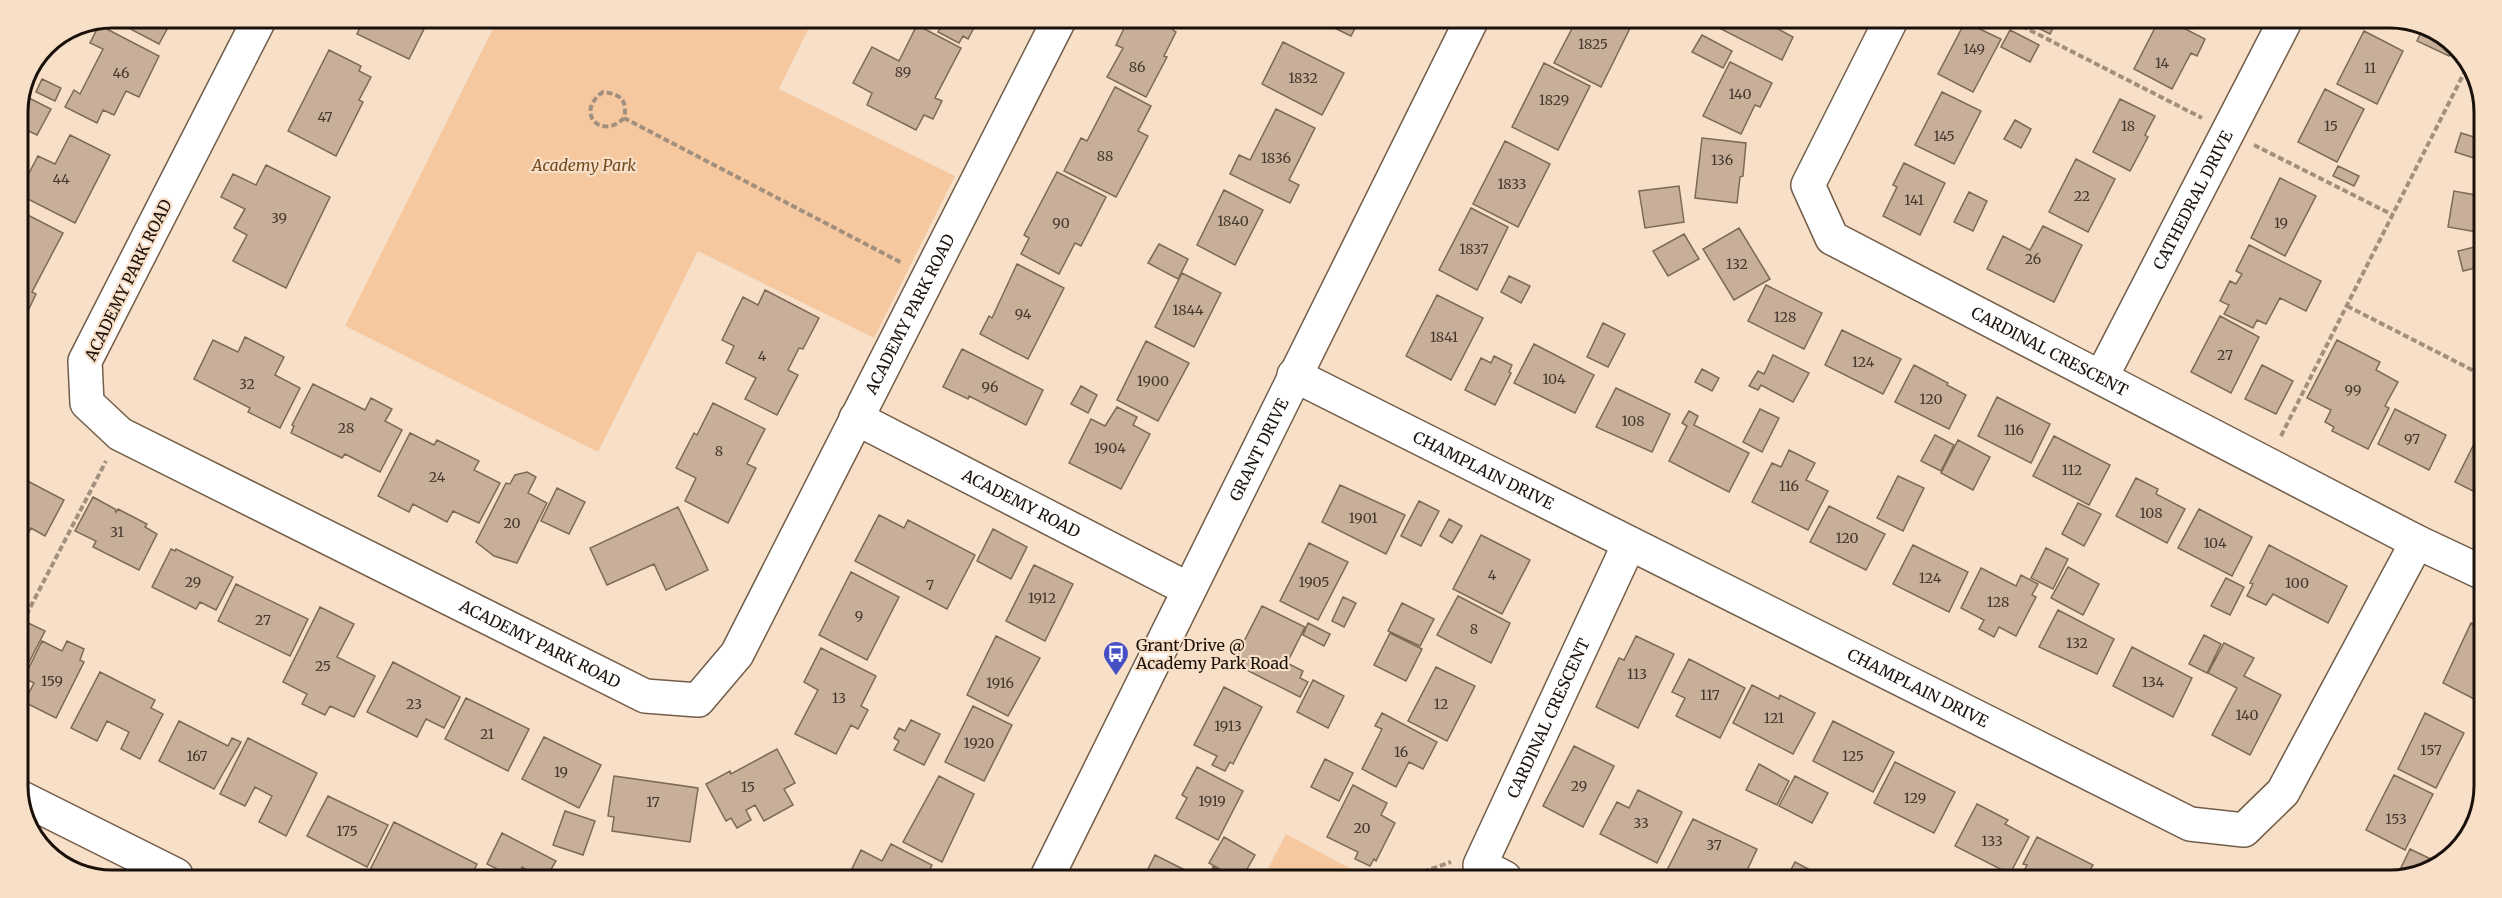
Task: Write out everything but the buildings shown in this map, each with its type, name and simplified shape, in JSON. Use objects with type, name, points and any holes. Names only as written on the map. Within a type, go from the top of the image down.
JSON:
[{"type":"street","name":"ACADEMY PARK ROAD","points":[[255,28],[85,361],[87,403],[120,434],[645,696],[698,700],[737,654],[1055,28]]},
{"type":"street","name":"GRANT DRIVE","points":[[1050,870],[1468,28]]},
{"type":"street","name":"CARDINAL CRESCENT","points":[[1887,28],[1808,185],[1832,238],[2102,376],[2416,542],[2474,569]]},
{"type":"street","name":"CATHEDRAL DRIVE","points":[[2102,376],[2281,28]]},
{"type":"street","name":"CHAMPLAIN DRIVE","points":[[1294,375],[2190,824],[2244,830],[2283,792],[2416,542]]},
{"type":"street","name":"ACADEMY ROAD","points":[[856,418],[1188,590]]},
{"type":"street","name":"CARDINAL CRESCENT","points":[[1490,870],[1480,865],[1629,544]]},
{"type":"street","points":[[30,801],[166,870]]},
{"type":"path","points":[[2267,463],[2464,74]]},
{"type":"path","points":[[603,92],[613,93],[622,99],[626,108],[624,118],[616,126],[606,128],[597,124],[590,116],[590,106],[594,98],[603,92]]},
{"type":"path","points":[[624,118],[929,277]]},
{"type":"path","points":[[2347,306],[2473,371]]},
{"type":"path","points":[[29,610],[120,434]]},
{"type":"green space","name":"Academy Park","points":[[494,28],[809,28],[779,89],[955,176],[874,338],[698,251],[598,452],[345,326]]},
{"type":"green space","points":[[1286,834],[1353,870],[1267,870]]},
{"type":"place","name":"Grant Drive @ Academy Park Road","points":[[1116,677]]}]
